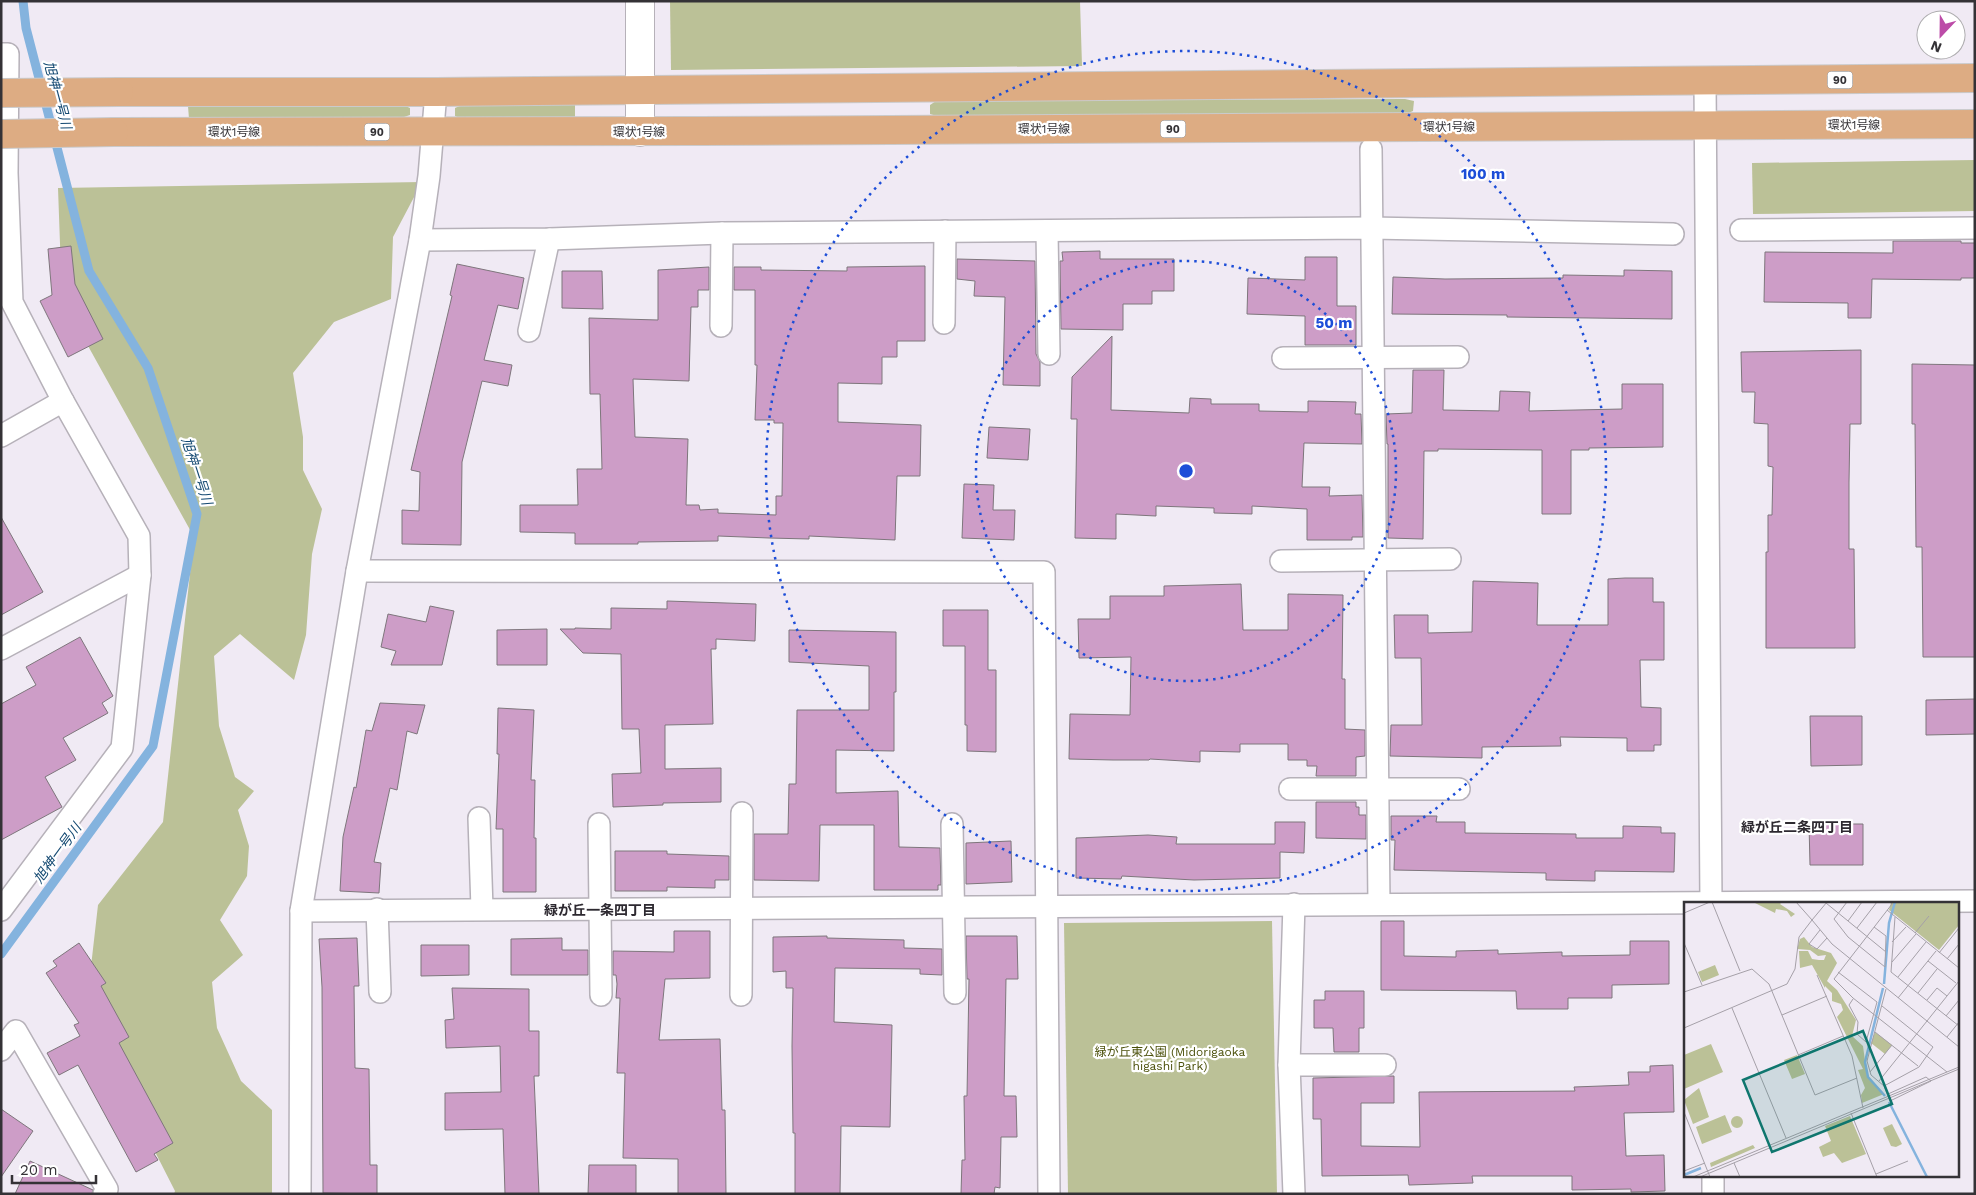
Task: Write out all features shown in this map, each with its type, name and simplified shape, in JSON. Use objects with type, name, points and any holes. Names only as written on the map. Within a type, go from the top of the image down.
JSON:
[{"type":"main road","name":"90","points":[[1,93],[436,92],[1975,78]]},
{"type":"main road","name":"環状1号線","points":[[1,134],[1975,124]]},
{"type":"street","points":[[640,1],[640,132]]},
{"type":"street","points":[[1,54],[8,54],[4,173],[7,303],[140,536],[140,575],[122,748],[1,910]]},
{"type":"street","points":[[1705,81],[1711,902]]},
{"type":"street","points":[[300,1194],[301,911],[357,571],[420,240],[436,92]]},
{"type":"street","points":[[1371,149],[1379,904]]},
{"type":"street","points":[[420,240],[548,239],[722,233],[1047,232],[1371,228],[1673,234]]},
{"type":"street","points":[[1741,230],[1975,228]]},
{"type":"street","points":[[944,323],[946,231]]},
{"type":"street","points":[[1047,232],[1049,354]]},
{"type":"street","points":[[720,326],[722,233]]},
{"type":"street","points":[[530,331],[548,239]]},
{"type":"street","points":[[1283,358],[1458,357]]},
{"type":"street","points":[[1,436],[63,401]]},
{"type":"street","points":[[1281,562],[1450,559]]},
{"type":"street","points":[[357,571],[1044,572],[1049,1194]]},
{"type":"street","points":[[1,649],[140,575]]},
{"type":"street","points":[[1290,789],[1459,789]]},
{"type":"street","points":[[741,995],[742,813]]},
{"type":"street","points":[[479,818],[482,909]]},
{"type":"street","points":[[599,824],[601,995]]},
{"type":"street","points":[[952,824],[955,993]]},
{"type":"street","points":[[1843,902],[1975,901]]},
{"type":"street","points":[[301,911],[376,909],[1684,903]]},
{"type":"street","points":[[1294,904],[1289,1065],[1300,1193]]},
{"type":"street","points":[[376,909],[380,992]]},
{"type":"street","points":[[1,1050],[16,1031],[107,1189],[104,1194]]},
{"type":"street","points":[[1289,1065],[1385,1065]]},
{"type":"street","points":[[1713,1178],[1713,1194]]},
{"type":"green space","points":[[670,1],[1080,1],[1082,66],[671,70]]},
{"type":"green space","points":[[1405,99],[1414,101],[1413,111],[1406,114],[937,116],[930,114],[930,105],[936,101]]},
{"type":"green space","points":[[575,104],[575,118],[462,119],[455,116],[455,108],[462,105]]},
{"type":"green space","points":[[403,105],[410,108],[410,115],[404,117],[189,119],[188,106]]},
{"type":"green space","points":[[1975,160],[1975,211],[1753,214],[1752,163]]},
{"type":"green space","points":[[422,182],[393,237],[391,299],[334,322],[293,373],[303,437],[303,470],[322,509],[312,554],[306,635],[294,680],[240,634],[214,656],[219,726],[235,777],[254,791],[238,810],[249,846],[247,876],[220,920],[243,955],[212,982],[217,1028],[241,1081],[272,1110],[272,1194],[174,1194],[175,1191],[95,1034],[89,984],[98,905],[163,822],[194,537],[62,299],[58,188]]},
{"type":"green space","name":"緑が丘東公園 (Midorigaoka higashi Park)","points":[[1272,921],[1277,1194],[1068,1194],[1064,923]]},
{"type":"building","points":[[1893,241],[1961,241],[1961,243],[1975,243],[1975,278],[1961,278],[1961,280],[1872,279],[1871,318],[1848,318],[1848,303],[1764,302],[1765,252],[1893,253]]},
{"type":"building","points":[[71,246],[75,284],[103,339],[68,357],[40,301],[52,295],[48,249]]},
{"type":"building","points":[[1100,251],[1100,259],[1174,259],[1174,291],[1152,291],[1152,304],[1123,304],[1123,330],[1061,329],[1060,261],[1063,261],[1062,252]]},
{"type":"building","points":[[1305,257],[1337,257],[1337,306],[1356,306],[1356,345],[1305,345],[1305,316],[1247,314],[1248,278],[1305,280]]},
{"type":"building","points":[[957,259],[1035,261],[1036,354],[1040,362],[1040,386],[1003,385],[1005,297],[974,296],[975,281],[957,279]]},
{"type":"building","points":[[457,264],[524,278],[518,309],[498,305],[484,360],[512,365],[508,386],[482,381],[462,462],[461,545],[402,544],[402,510],[419,511],[420,472],[411,470],[452,296],[450,295]]},
{"type":"building","points":[[925,266],[925,341],[897,341],[897,357],[882,357],[882,384],[838,383],[838,422],[921,425],[920,476],[897,476],[895,540],[809,536],[809,539],[718,536],[718,541],[575,544],[575,533],[520,532],[520,505],[578,505],[577,469],[602,469],[600,394],[590,394],[589,318],[658,320],[658,270],[709,267],[709,290],[698,290],[698,307],[691,307],[689,381],[633,379],[635,437],[688,439],[686,505],[699,505],[700,510],[718,509],[718,513],[776,515],[776,496],[782,496],[783,423],[774,423],[774,420],[755,420],[757,365],[755,365],[755,290],[734,290],[734,267],[761,267],[761,270],[847,271],[847,267]]},
{"type":"building","points":[[1624,270],[1672,271],[1672,319],[1392,314],[1393,277],[1445,279],[1563,278],[1563,275],[1624,276]]},
{"type":"building","points":[[562,271],[602,271],[603,309],[562,308]]},
{"type":"building","points":[[1112,336],[1111,410],[1189,413],[1190,398],[1211,399],[1211,404],[1259,404],[1259,411],[1308,412],[1308,401],[1356,402],[1355,414],[1361,414],[1362,444],[1304,443],[1302,487],[1330,487],[1329,496],[1362,495],[1363,537],[1352,537],[1352,540],[1307,540],[1307,509],[1252,506],[1252,514],[1214,513],[1214,508],[1156,506],[1156,516],[1116,514],[1116,539],[1075,538],[1077,419],[1071,419],[1072,377]]},
{"type":"building","points":[[1861,350],[1861,424],[1850,424],[1849,549],[1854,549],[1855,648],[1766,648],[1766,552],[1768,552],[1768,515],[1772,515],[1773,467],[1768,466],[1768,424],[1754,423],[1755,392],[1742,392],[1741,352]]},
{"type":"building","points":[[1912,364],[1975,365],[1975,657],[1923,657],[1922,547],[1916,547],[1915,424],[1912,424]]},
{"type":"building","points":[[1413,370],[1444,370],[1443,410],[1499,411],[1500,391],[1530,392],[1529,411],[1622,409],[1622,384],[1663,384],[1663,447],[1571,450],[1571,514],[1542,514],[1542,450],[1438,449],[1438,451],[1424,451],[1423,539],[1388,538],[1388,444],[1386,414],[1412,413]]},
{"type":"building","points":[[989,427],[1030,429],[1028,460],[987,458]]},
{"type":"building","points":[[964,484],[994,485],[993,510],[1015,510],[1014,540],[962,538]]},
{"type":"building","points":[[1,517],[43,592],[1,615]]},
{"type":"building","points":[[1653,578],[1653,602],[1664,602],[1664,660],[1640,660],[1641,707],[1661,708],[1661,745],[1654,745],[1654,751],[1627,751],[1627,738],[1560,737],[1561,746],[1482,747],[1482,758],[1390,756],[1391,725],[1422,725],[1421,658],[1395,658],[1394,615],[1428,615],[1428,633],[1472,632],[1473,581],[1538,583],[1537,625],[1608,625],[1608,579]]},
{"type":"building","points":[[1241,584],[1243,630],[1288,630],[1288,594],[1343,595],[1342,679],[1345,679],[1345,729],[1365,730],[1365,756],[1356,757],[1356,776],[1316,776],[1317,766],[1307,766],[1307,760],[1288,760],[1288,744],[1240,744],[1240,752],[1200,751],[1200,762],[1150,759],[1069,759],[1070,714],[1130,715],[1131,657],[1079,658],[1078,619],[1110,619],[1110,596],[1164,596],[1164,586]]},
{"type":"building","points":[[667,601],[756,604],[755,641],[716,639],[716,649],[711,649],[713,724],[665,725],[665,769],[721,768],[721,802],[663,803],[663,805],[613,807],[612,774],[641,773],[639,729],[622,729],[621,654],[583,653],[560,629],[611,629],[611,608],[667,609]]},
{"type":"building","points":[[430,606],[454,611],[442,665],[391,665],[396,651],[381,647],[388,614],[426,622]]},
{"type":"building","points":[[943,610],[988,610],[988,670],[996,670],[996,752],[967,751],[967,725],[965,725],[965,646],[943,646]]},
{"type":"building","points":[[547,629],[547,665],[497,665],[497,630]]},
{"type":"building","points":[[789,630],[896,632],[894,751],[836,750],[836,793],[898,791],[899,847],[940,848],[941,885],[938,885],[938,890],[874,890],[874,825],[820,825],[819,881],[754,880],[754,834],[788,834],[789,784],[796,784],[797,710],[869,710],[869,666],[789,662]]},
{"type":"building","points":[[80,637],[113,696],[102,703],[108,713],[63,738],[76,760],[45,777],[62,807],[1,840],[1,704],[36,685],[26,667]]},
{"type":"building","points":[[1975,699],[1975,734],[1926,735],[1926,700]]},
{"type":"building","points":[[380,703],[425,705],[417,734],[407,731],[397,790],[390,788],[374,862],[381,863],[379,893],[340,891],[343,837],[354,787],[356,788],[366,730],[372,731]]},
{"type":"building","points":[[498,708],[534,710],[531,780],[535,780],[534,838],[536,838],[536,892],[503,892],[503,829],[496,829],[499,754],[497,754]]},
{"type":"building","points":[[1810,716],[1862,716],[1862,765],[1811,766]]},
{"type":"building","points":[[1316,802],[1356,802],[1356,807],[1359,807],[1359,815],[1366,815],[1366,839],[1316,838]]},
{"type":"building","points":[[1391,816],[1437,816],[1436,822],[1465,822],[1465,833],[1576,834],[1576,838],[1623,838],[1623,826],[1661,827],[1661,833],[1675,833],[1674,872],[1595,871],[1595,881],[1546,880],[1546,873],[1394,870],[1395,840],[1391,840]]},
{"type":"building","points":[[1275,822],[1305,822],[1304,853],[1280,852],[1280,878],[1194,880],[1122,876],[1121,879],[1076,878],[1076,838],[1148,835],[1177,837],[1176,844],[1275,844]]},
{"type":"building","points":[[1809,824],[1863,824],[1863,865],[1810,865]]},
{"type":"building","points":[[1011,841],[1012,882],[966,884],[966,843]]},
{"type":"building","points":[[615,851],[667,851],[667,854],[729,856],[729,880],[715,880],[715,888],[667,887],[667,891],[615,891]]},
{"type":"building","points":[[1381,921],[1404,921],[1404,956],[1456,957],[1456,951],[1498,950],[1498,954],[1562,952],[1562,956],[1630,955],[1630,941],[1669,941],[1669,984],[1612,985],[1612,998],[1568,998],[1568,1009],[1517,1009],[1516,991],[1381,990]]},
{"type":"building","points":[[674,931],[710,931],[710,978],[665,979],[659,1040],[720,1039],[722,1110],[725,1110],[726,1194],[678,1194],[678,1159],[623,1158],[625,1073],[617,1073],[620,998],[616,998],[617,984],[616,975],[613,975],[613,951],[674,952]]},
{"type":"building","points":[[827,936],[827,938],[904,940],[904,948],[942,949],[942,975],[920,974],[920,969],[835,968],[834,1022],[892,1025],[890,1127],[841,1126],[840,1194],[795,1194],[792,1046],[793,988],[786,988],[786,971],[773,972],[773,937]]},
{"type":"building","points":[[966,936],[1017,936],[1018,979],[1006,979],[1004,1096],[1016,1096],[1017,1137],[1001,1137],[1000,1188],[995,1187],[994,1194],[961,1194],[962,1160],[965,1160],[964,1096],[967,1096],[969,979],[967,979]]},
{"type":"building","points":[[357,938],[359,986],[354,986],[355,1068],[369,1069],[370,1165],[377,1165],[377,1194],[323,1193],[322,987],[319,939]]},
{"type":"building","points":[[562,938],[562,950],[588,950],[588,975],[511,975],[511,939]]},
{"type":"building","points":[[79,943],[106,983],[101,986],[129,1037],[119,1043],[173,1143],[154,1154],[158,1160],[136,1172],[78,1065],[59,1075],[47,1053],[80,1036],[74,1025],[79,1023],[46,973],[57,966],[53,961]]},
{"type":"building","points":[[421,945],[469,945],[469,975],[421,976]]},
{"type":"building","points":[[452,988],[529,989],[529,1031],[539,1031],[539,1076],[534,1076],[539,1194],[505,1194],[503,1129],[445,1130],[445,1093],[501,1092],[500,1046],[446,1048],[445,1020],[454,1019]]},
{"type":"building","points":[[1325,991],[1364,991],[1364,1028],[1359,1028],[1359,1052],[1334,1052],[1333,1028],[1314,1028],[1314,1000],[1325,1000]]},
{"type":"building","points":[[1673,1065],[1674,1112],[1624,1113],[1626,1156],[1664,1155],[1665,1191],[1631,1192],[1631,1189],[1572,1190],[1572,1176],[1472,1176],[1473,1183],[1409,1185],[1408,1175],[1322,1176],[1321,1119],[1313,1119],[1313,1078],[1394,1076],[1394,1103],[1361,1103],[1361,1146],[1420,1147],[1419,1092],[1575,1091],[1574,1087],[1629,1085],[1628,1072],[1650,1072],[1650,1066]]},
{"type":"building","points":[[1,1109],[33,1131],[1,1177]]},
{"type":"building","points":[[30,1161],[93,1190],[92,1194],[15,1194]]},
{"type":"building","points":[[589,1165],[636,1165],[636,1194],[588,1194]]},
{"type":"waterway","name":"旭神一号川","points":[[1,954],[153,746],[197,514],[148,368],[89,271],[26,28],[23,1]]},
{"type":"district","name":"緑が丘二条四丁目","points":[[1797,827]]},
{"type":"district","name":"緑が丘一条四丁目","points":[[600,910]]}]
